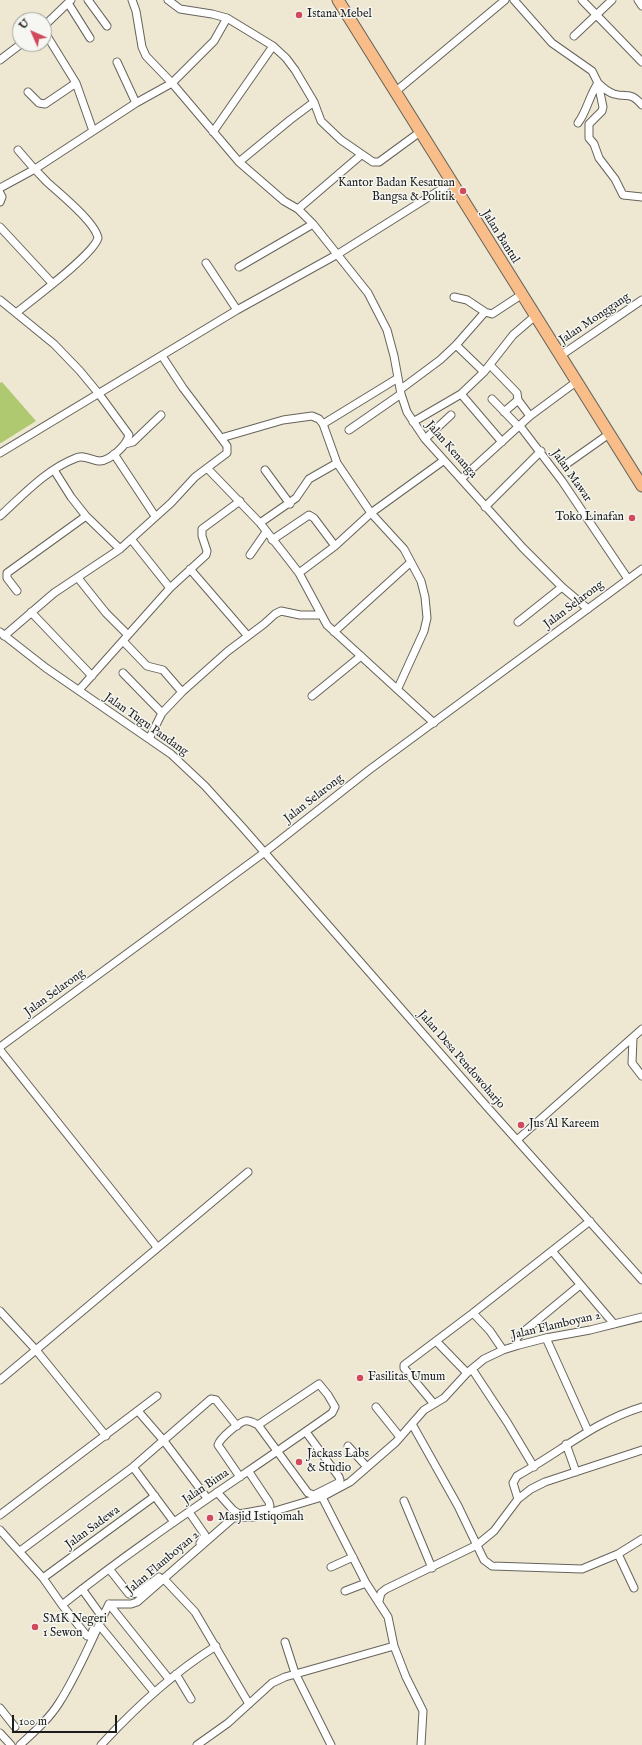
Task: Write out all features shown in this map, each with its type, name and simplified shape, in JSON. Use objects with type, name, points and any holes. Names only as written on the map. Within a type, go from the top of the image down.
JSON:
[{"type":"main road","name":"Jalan Bantul","points":[[338,0],[420,132],[448,184],[521,294],[641,483]]},
{"type":"street","points":[[88,0],[107,26]]},
{"type":"street","name":"Jalan Kenanga","points":[[132,0],[136,11],[144,52],[239,162],[284,201],[298,209],[313,224],[338,254],[347,269],[368,293],[387,330],[401,392],[413,422],[425,439],[485,507],[562,587],[588,609]]},
{"type":"street","points":[[168,0],[180,10],[212,14],[227,18],[273,46],[286,58],[295,70],[314,102],[321,121],[341,140],[373,162],[379,162],[420,132]]},
{"type":"street","points":[[395,92],[505,0]]},
{"type":"street","points":[[582,0],[642,62]]},
{"type":"street","points":[[574,36],[612,0]]},
{"type":"street","points":[[638,0],[642,6]]},
{"type":"street","points":[[516,1],[552,43],[592,71],[598,83],[603,107],[602,111],[589,124],[589,138],[594,144],[599,158],[615,179],[622,194],[624,196],[642,197]]},
{"type":"street","points":[[52,19],[70,2],[90,38]]},
{"type":"street","points":[[0,188],[35,169],[136,103],[172,83],[214,41],[227,18]]},
{"type":"street","points":[[52,44],[76,83],[93,130]]},
{"type":"street","points":[[214,132],[273,46]]},
{"type":"street","points":[[1,57],[12,50]]},
{"type":"street","points":[[117,62],[136,103]]},
{"type":"street","points":[[28,92],[40,104],[45,104],[76,83]]},
{"type":"street","points":[[598,83],[605,90],[614,94],[630,95],[637,99],[642,105]]},
{"type":"street","points":[[578,123],[583,116],[590,96],[598,83]]},
{"type":"street","points":[[239,162],[314,102]]},
{"type":"street","points":[[16,313],[94,246],[98,238],[95,230],[86,220],[18,150]]},
{"type":"street","points":[[298,209],[362,155]]},
{"type":"street","points":[[0,452],[237,310],[338,254],[448,184]]},
{"type":"street","points":[[0,193],[2,197],[0,202]]},
{"type":"street","points":[[0,224],[0,228],[52,283]]},
{"type":"street","points":[[239,267],[313,224]]},
{"type":"street","points":[[206,263],[237,310]]},
{"type":"street","points":[[454,297],[467,300],[484,312],[492,314],[521,294]]},
{"type":"street","points":[[0,300],[54,344],[99,394],[128,432],[129,438],[114,454],[101,460],[76,458],[54,470],[0,516]]},
{"type":"street","name":"Jalan Monggang","points":[[560,356],[642,300]]},
{"type":"street","points":[[348,430],[401,392],[440,360],[456,345],[484,312]]},
{"type":"street","points":[[413,422],[460,394],[484,372],[513,335],[535,316]]},
{"type":"street","points":[[456,345],[484,372]]},
{"type":"street","points":[[2,634],[54,593],[120,549],[207,468],[228,453],[228,448],[183,388],[162,356]]},
{"type":"street","points":[[490,365],[517,393],[518,400],[530,416]]},
{"type":"street","points":[[323,424],[398,378]]},
{"type":"street","points":[[461,479],[520,427],[530,416],[576,382]]},
{"type":"street","points":[[460,394],[502,442]]},
{"type":"street","name":"Jalan Mawar","points":[[492,399],[520,427],[541,452],[628,579]]},
{"type":"street","points":[[504,412],[518,400]]},
{"type":"street","points":[[125,444],[133,442],[160,415]]},
{"type":"street","points":[[425,439],[451,415]]},
{"type":"street","points":[[221,438],[283,420],[312,416],[319,419],[323,424],[338,463],[371,513],[404,549],[421,581],[425,597],[427,618],[424,631],[398,688]]},
{"type":"street","points":[[568,463],[609,434]]},
{"type":"street","points":[[485,507],[541,452]]},
{"type":"street","points":[[114,454],[155,516]]},
{"type":"street","points":[[299,573],[335,546],[371,513],[443,461]]},
{"type":"street","points":[[260,523],[290,504],[309,479],[338,463]]},
{"type":"street","points":[[207,468],[260,523],[299,573],[321,616],[334,632],[398,688],[434,723]]},
{"type":"street","points":[[54,470],[71,497],[86,516],[120,549]]},
{"type":"street","points":[[265,470],[290,504]]},
{"type":"street","points":[[79,690],[170,588],[201,560],[207,551],[202,536],[202,529],[240,501]]},
{"type":"street","points":[[17,591],[7,578],[7,573],[86,516]]},
{"type":"street","points":[[272,540],[309,516],[314,518],[335,546]]},
{"type":"street","points":[[250,555],[266,532]]},
{"type":"street","points":[[131,539],[170,588]]},
{"type":"street","points":[[334,632],[411,562]]},
{"type":"street","name":"Jalan Selarong","points":[[0,1047],[265,852],[369,770],[642,569]]},
{"type":"street","points":[[190,570],[247,635]]},
{"type":"street","points":[[78,578],[126,638],[146,666],[163,670],[182,692]]},
{"type":"street","points":[[518,622],[562,587]]},
{"type":"street","points":[[31,612],[92,676]]},
{"type":"street","points":[[148,739],[162,713],[182,692],[247,635],[264,624],[278,612],[321,616]]},
{"type":"street","name":"Jalan Tugu Pandang","points":[[2,634],[46,668],[171,754],[188,768],[265,852]]},
{"type":"street","points":[[312,696],[361,656]]},
{"type":"street","points":[[123,674],[162,713]]},
{"type":"street","name":"Jalan Desa Pendowoharjo","points":[[265,852],[484,1104],[641,1276]]},
{"type":"street","points":[[518,1140],[642,1029]]},
{"type":"street","points":[[633,1038],[632,1063],[642,1076]]},
{"type":"street","points":[[0,1050],[157,1247]]},
{"type":"street","points":[[0,1380],[248,1172]]},
{"type":"street","points":[[434,1404],[404,1367],[405,1364],[473,1313],[590,1221]]},
{"type":"street","points":[[552,1250],[614,1324]]},
{"type":"street","points":[[519,1345],[516,1338],[580,1285]]},
{"type":"street","points":[[0,1311],[36,1350],[106,1436]]},
{"type":"street","points":[[473,1313],[494,1335],[503,1350]]},
{"type":"street","name":"Jalan Flamboyan 2","points":[[109,1604],[131,1604],[148,1593],[233,1518],[255,1517],[322,1497],[342,1487],[367,1468],[400,1437],[424,1410],[447,1395],[469,1371],[484,1359],[503,1350],[519,1345],[546,1338],[579,1333],[642,1317]]},
{"type":"street","points":[[546,1338],[588,1431]]},
{"type":"street","points":[[436,1341],[469,1371],[507,1422],[534,1467]]},
{"type":"street","name":"Jalan Bima","points":[[61,1604],[110,1570],[207,1498],[249,1472],[306,1432],[332,1413],[335,1407],[320,1385],[316,1385],[258,1424]]},
{"type":"street","points":[[0,1515],[157,1396]]},
{"type":"street","points":[[20,1551],[133,1467],[211,1399],[216,1400],[237,1426]]},
{"type":"street","points":[[376,1407],[400,1437]]},
{"type":"street","points":[[518,1500],[514,1486],[515,1479],[566,1444],[588,1431],[623,1413],[642,1407]]},
{"type":"street","points":[[138,1411],[164,1441],[207,1498]]},
{"type":"street","points":[[240,1477],[218,1445],[221,1440],[245,1421],[258,1424],[276,1452],[308,1493],[314,1494],[338,1483],[340,1480],[339,1477],[306,1432]]},
{"type":"street","points":[[412,1424],[458,1506],[487,1563],[496,1567],[575,1570],[589,1567],[618,1554],[642,1538]]},
{"type":"street","points":[[566,1444],[576,1472]]},
{"type":"street","points":[[348,1446],[367,1468]]},
{"type":"street","points":[[379,1600],[381,1593],[386,1589],[477,1545],[494,1531],[518,1500],[538,1486],[642,1450]]},
{"type":"street","points":[[133,1467],[174,1522]]},
{"type":"street","points":[[217,1492],[233,1510],[239,1514],[267,1509],[270,1506],[269,1502],[249,1472]]},
{"type":"street","name":"Jalan Sadewa","points":[[43,1578],[155,1496]]},
{"type":"street","points":[[322,1497],[366,1583],[379,1600],[388,1617],[394,1646],[406,1676],[423,1711],[420,1745]]},
{"type":"street","points":[[404,1501],[432,1568]]},
{"type":"street","points":[[110,1570],[126,1592],[129,1594],[138,1593],[203,1540],[203,1530],[189,1512]]},
{"type":"street","points":[[0,1530],[43,1578],[61,1604],[87,1636],[91,1635],[100,1614],[82,1589]]},
{"type":"street","points":[[618,1554],[634,1588]]},
{"type":"street","points":[[331,1567],[353,1556]]},
{"type":"street","points":[[164,1579],[195,1612],[249,1704]]},
{"type":"street","points":[[345,1591],[366,1583]]},
{"type":"street","points":[[20,1745],[46,1719],[60,1702],[100,1626],[109,1604],[169,1680]]},
{"type":"street","points":[[100,1626],[154,1692]]},
{"type":"street","points":[[285,1642],[295,1673],[331,1745]]},
{"type":"street","points":[[101,1745],[154,1692],[176,1674],[216,1646]]},
{"type":"street","points":[[198,1745],[228,1723],[272,1683],[295,1673],[394,1646]]},
{"type":"street","points":[[176,1674],[191,1699]]},
{"type":"street","points":[[0,1708],[15,1727]]},
{"type":"street","points":[[0,1733],[3,1741],[11,1745]]},
{"type":"green space","points":[[2,382],[36,421],[0,443],[0,383]]},
{"type":"place","name":"Istana Mebel","points":[[299,15]]},
{"type":"place","name":"Kantor Badan Kesatuan Bangsa & Politik","points":[[463,191]]},
{"type":"place","name":"Toko Linafan","points":[[632,518]]},
{"type":"place","name":"Jus Al Kareem","points":[[521,1125]]},
{"type":"place","name":"Fasilitas Umum","points":[[360,1378]]},
{"type":"place","name":"Jackass Labs & Studio","points":[[299,1462]]},
{"type":"place","name":"Masjid Istiqomah","points":[[210,1518]]},
{"type":"place","name":"SMK Negeri 1 Sewon","points":[[35,1627]]}]
